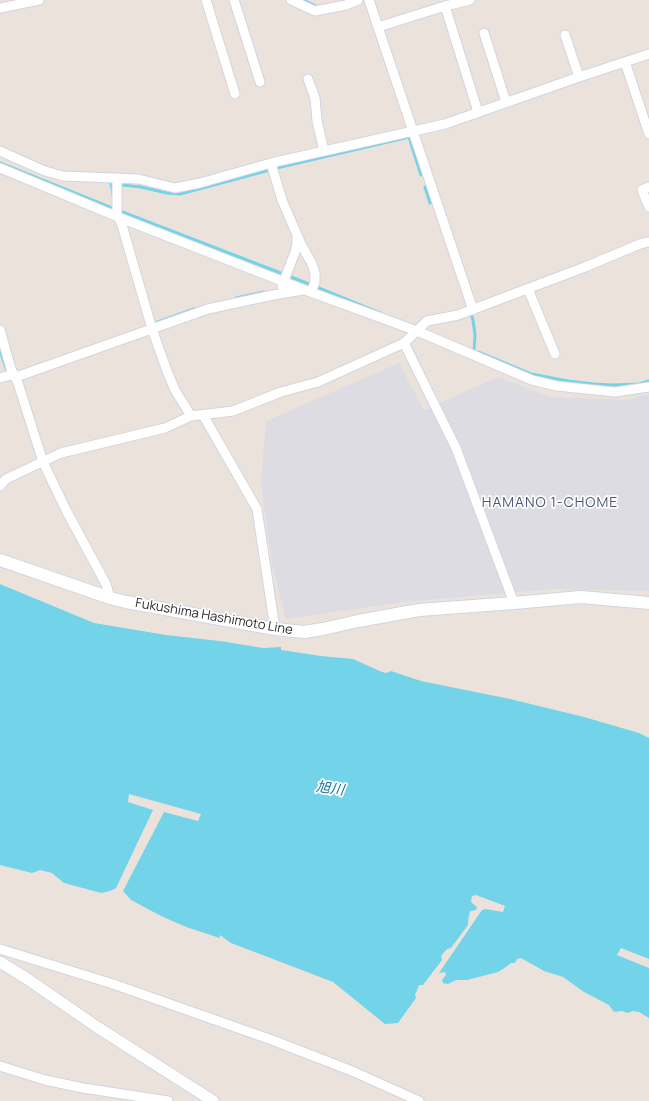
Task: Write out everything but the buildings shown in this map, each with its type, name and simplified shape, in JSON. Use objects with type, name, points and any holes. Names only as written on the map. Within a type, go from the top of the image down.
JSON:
[{"type":"main road","name":"Fukushima Hashimoto Line","points":[[0,560],[110,598],[126,602],[276,629],[304,632],[365,619],[419,610],[581,597],[649,603]]},
{"type":"street","points":[[0,8],[39,0]]},
{"type":"street","points":[[206,0],[235,94]]},
{"type":"street","points":[[234,0],[260,82]]},
{"type":"street","points":[[291,0],[315,11],[346,5],[358,0]]},
{"type":"street","points":[[369,0],[473,310]]},
{"type":"street","points":[[378,27],[445,6],[470,0]]},
{"type":"street","points":[[445,6],[478,112]]},
{"type":"street","points":[[484,33],[506,102]]},
{"type":"street","points":[[565,35],[579,77]]},
{"type":"street","points":[[0,151],[45,171],[63,176],[117,182],[138,179],[175,188],[272,167],[324,151],[444,124],[649,54]]},
{"type":"street","points":[[624,62],[649,134]]},
{"type":"street","points":[[308,79],[315,98],[317,121],[324,151]]},
{"type":"street","points":[[272,167],[282,200],[316,274],[310,288]]},
{"type":"street","points":[[0,168],[117,212],[310,288],[420,328],[532,380],[557,386],[615,392],[649,387]]},
{"type":"street","points":[[117,182],[117,212],[122,224],[151,326],[175,390],[191,416]]},
{"type":"street","points":[[649,187],[642,190],[649,207]]},
{"type":"street","points":[[279,294],[295,252],[297,234]]},
{"type":"street","points":[[0,486],[6,480],[61,453],[165,428],[191,416],[233,411],[281,392],[318,382],[404,343],[428,321],[458,315],[473,310],[640,244],[649,242]]},
{"type":"street","points":[[0,378],[15,376],[151,326],[208,309],[310,288]]},
{"type":"street","points":[[528,289],[555,354]]},
{"type":"street","points":[[0,330],[43,462],[67,512],[106,584],[110,598]]},
{"type":"street","points":[[404,343],[456,448],[514,603]]},
{"type":"street","points":[[203,415],[257,509],[276,629]]},
{"type":"street","points":[[0,949],[113,984],[272,1040],[352,1071],[419,1101]]},
{"type":"street","points":[[1,963],[213,1101]]},
{"type":"street","points":[[0,1066],[45,1080],[83,1088],[131,1098],[168,1101]]},
{"type":"shaded area","points":[[399,363],[424,410],[498,377],[550,397],[628,400],[649,394],[649,591],[551,589],[403,602],[286,619],[272,564],[261,483],[266,421]]},
{"type":"water","name":"旭川","points":[[0,584],[94,623],[166,635],[220,641],[263,648],[281,647],[281,650],[353,659],[382,672],[386,673],[391,671],[421,681],[510,699],[584,717],[639,733],[649,738],[649,959],[621,948],[617,955],[649,968],[649,1018],[639,1012],[614,1012],[609,1005],[584,992],[563,977],[544,971],[521,958],[517,959],[515,963],[511,963],[498,972],[467,980],[456,980],[448,984],[443,983],[442,980],[446,975],[445,972],[439,973],[482,910],[485,909],[503,912],[505,906],[476,895],[472,896],[471,902],[477,907],[476,910],[470,911],[468,925],[451,948],[447,949],[441,956],[442,960],[423,985],[419,985],[415,995],[416,998],[398,1023],[385,1024],[333,982],[231,943],[220,935],[220,938],[186,927],[131,900],[123,891],[164,812],[198,821],[201,814],[129,794],[128,802],[153,810],[116,888],[101,893],[64,883],[52,873],[40,870],[32,873],[0,865]]},
{"type":"waterway","points":[[303,0],[318,7]]},
{"type":"waterway","points":[[111,184],[141,187],[167,193],[180,194],[281,167],[409,137],[421,175]]},
{"type":"waterway","points":[[0,163],[380,313]]},
{"type":"waterway","points":[[111,183],[113,195]]},
{"type":"waterway","points":[[425,187],[430,203]]},
{"type":"waterway","points":[[236,298],[264,292]]},
{"type":"waterway","points":[[152,324],[194,309]]},
{"type":"waterway","points":[[471,314],[475,335],[474,351]]},
{"type":"waterway","points":[[0,350],[7,371]]},
{"type":"waterway","points":[[478,352],[531,374],[568,381],[612,385],[639,384],[649,381]]},
{"type":"district","name":"HAMANO 1-CHOME","points":[[550,503]]}]
